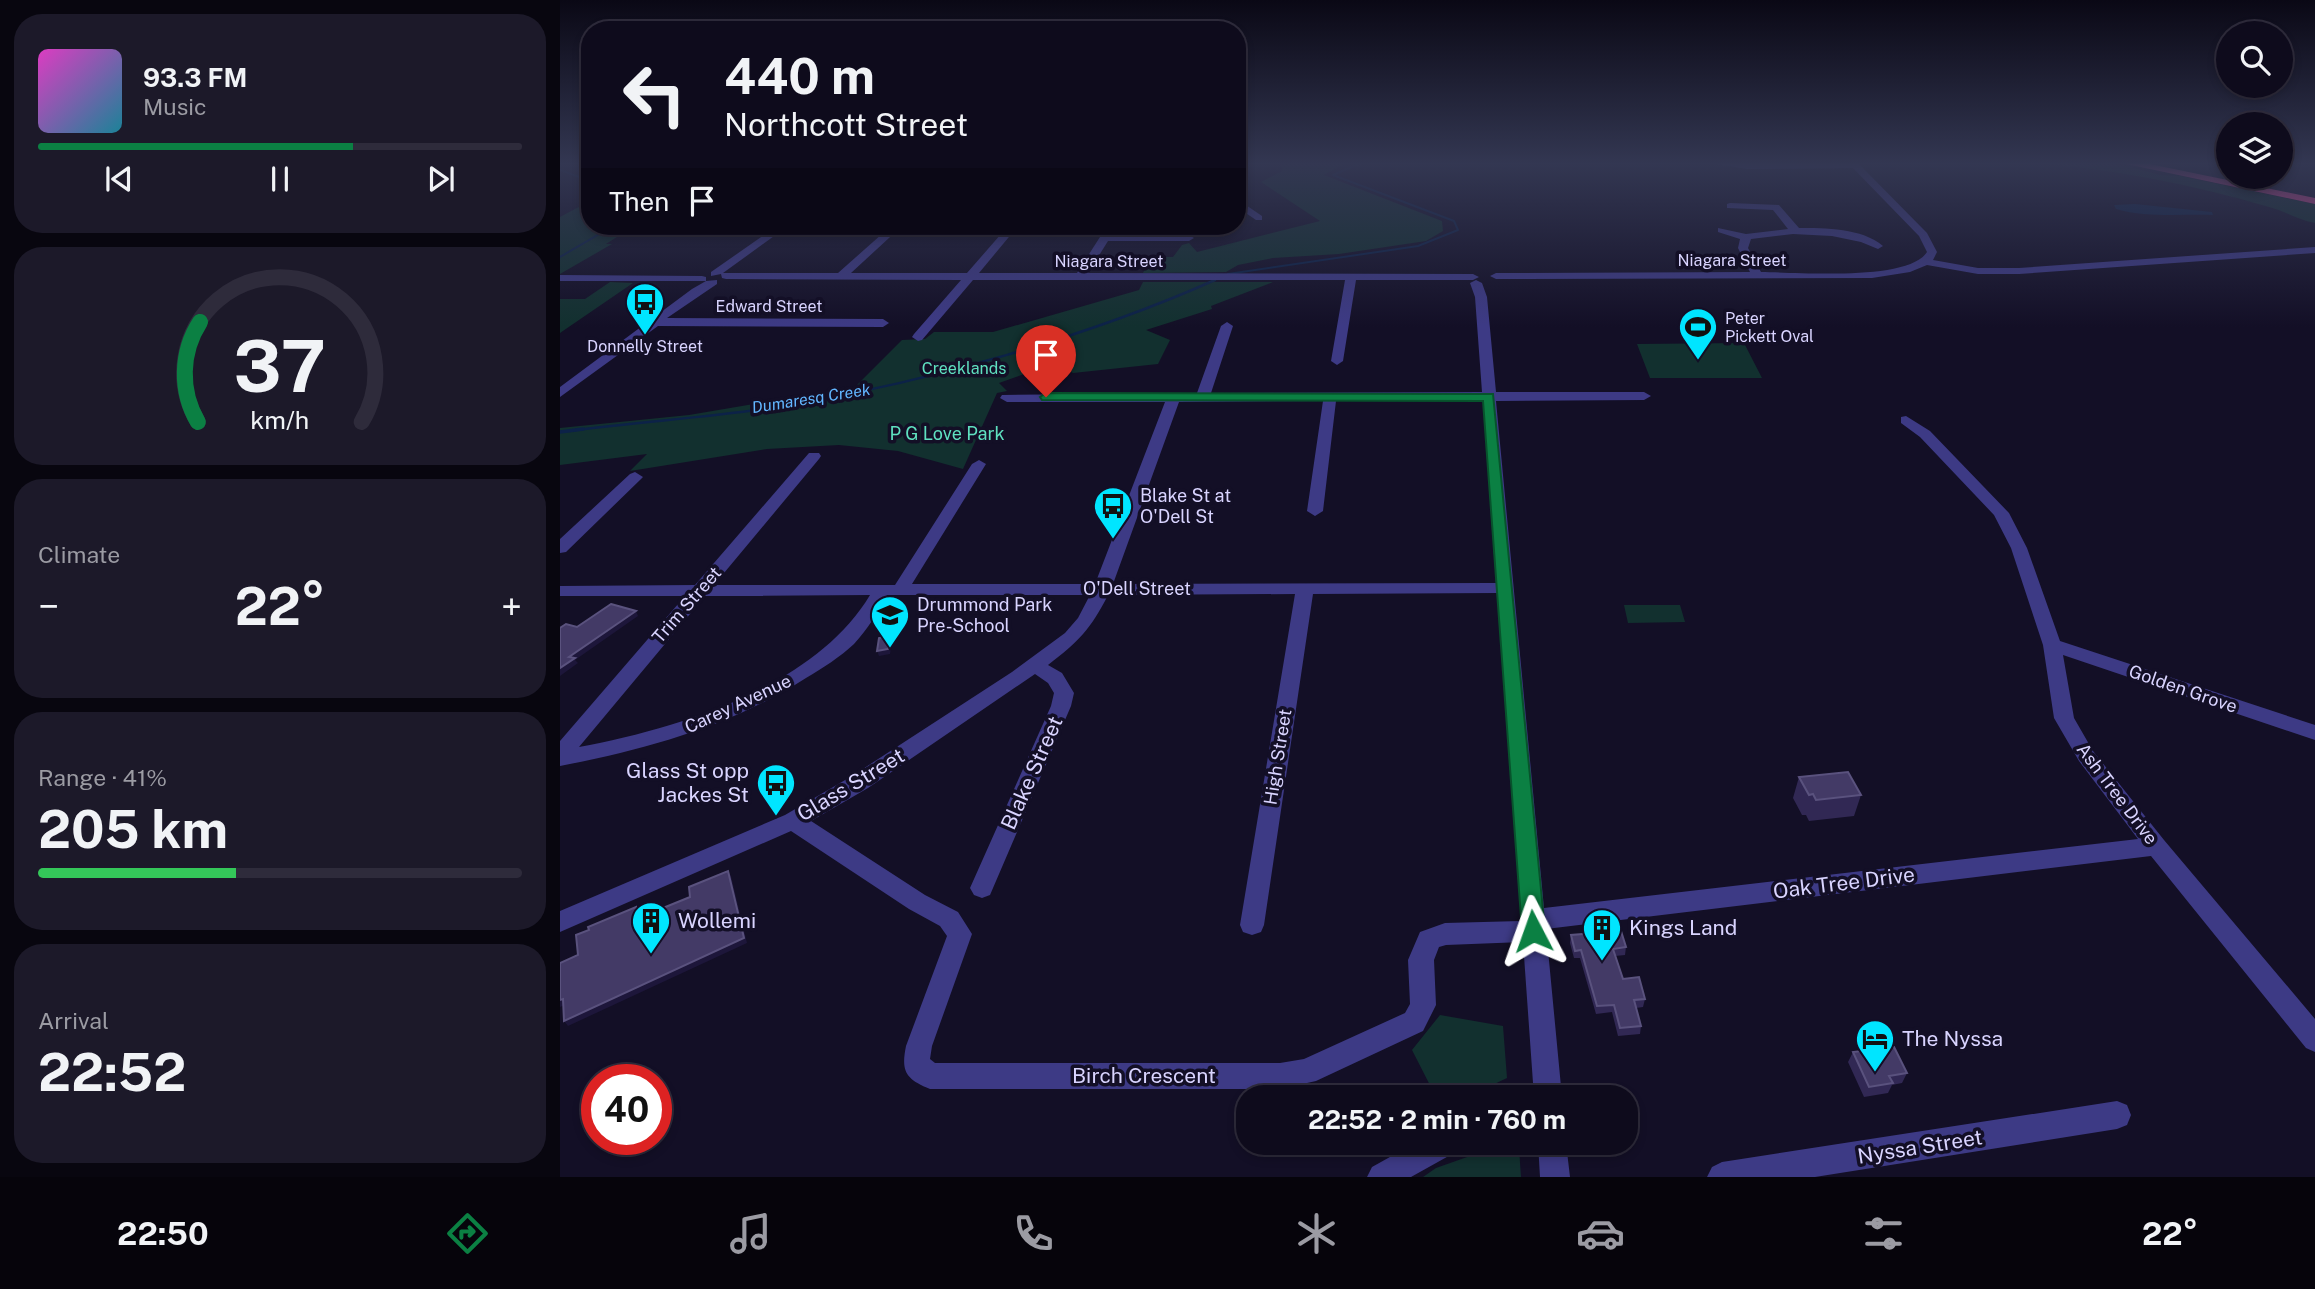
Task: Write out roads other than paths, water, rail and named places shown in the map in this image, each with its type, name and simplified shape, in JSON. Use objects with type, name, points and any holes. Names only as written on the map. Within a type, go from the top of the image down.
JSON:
[{"type":"street","points":[[1784,217],[1797,233]]},
{"type":"street","points":[[1905,217],[1923,235],[1932,252],[1926,262],[1978,271],[2019,271],[2315,250]]},
{"type":"street","points":[[1722,230],[1746,237],[1797,233],[1851,235],[1878,246]]},
{"type":"street","points":[[560,393],[771,235]]},
{"type":"street","points":[[840,277],[887,235]]},
{"type":"street","points":[[918,337],[1005,235]]},
{"type":"street","points":[[1080,277],[1105,235]]},
{"type":"street","points":[[1746,237],[1743,248],[1758,276]]},
{"type":"street","points":[[1103,238],[1189,238]]},
{"type":"street","name":"Niagara Street","points":[[560,278],[1351,276],[1495,281],[1536,276],[1890,273],[1926,262]]},
{"type":"street","points":[[1337,361],[1351,276]]},
{"type":"street","points":[[1475,280],[1481,298],[1547,1085]]},
{"type":"street","points":[[1481,298],[1495,281]]},
{"type":"street","name":"Edward Street","points":[[655,322],[883,323]]},
{"type":"street","points":[[1203,397],[1227,326]]},
{"type":"street","points":[[1007,398],[1644,396]]},
{"type":"street","points":[[1315,511],[1330,397]]},
{"type":"street","points":[[1102,589],[1173,398]]},
{"type":"street","name":"Ash Tree Drive","points":[[1906,420],[1925,434],[2001,513],[2019,548],[2052,645],[2064,718],[2086,756],[2156,846],[2315,1038]]},
{"type":"street","name":"Trim Street","points":[[560,757],[814,456]]},
{"type":"street","name":"Carey Avenue","points":[[560,757],[632,745],[680,732],[752,701],[834,651],[891,590],[979,464]]},
{"type":"street","points":[[560,548],[635,477]]},
{"type":"street","name":"O'Dell Street","points":[[560,591],[1505,588]]},
{"type":"street","name":"Glass Street","points":[[560,922],[793,821],[860,782],[1037,666],[1072,637],[1086,621],[1102,589]]},
{"type":"street","name":"High Street","points":[[1252,925],[1304,589]]},
{"type":"street","name":"Golden Grove","points":[[2052,645],[2315,733]]},
{"type":"street","name":"Blake Street","points":[[982,888],[1061,706],[1064,693],[1055,678],[1037,666]]},
{"type":"street","name":"Birch Crescent","points":[[793,821],[917,902],[949,919],[960,934],[919,1046],[916,1065],[930,1076],[1268,1076],[1306,1072],[1415,1022],[1423,1005],[1421,960],[1429,940],[1445,934],[1533,925]]},
{"type":"street","name":"Oak Tree Drive","points":[[1533,925],[2156,846]]},
{"type":"street","name":"Nyssa Street","points":[[1722,1177],[2117,1115]]},
{"type":"street","points":[[1382,1177],[1422,1155]]},
{"type":"street","points":[[1553,1155],[1555,1177]]},
{"type":"waterway","name":"Dumaresq Creek","points":[[1228,274],[1418,246],[1458,230],[1454,221],[1443,217]]},
{"type":"waterway","points":[[560,257],[598,235]]},
{"type":"waterway","name":"Dumaresq Creek","points":[[569,431],[764,409],[898,383],[1061,338],[1166,301],[1215,280]]},
{"type":"waterway","name":"Dumaresq Creek","points":[[560,432],[583,429]]},
{"type":"place","name":"Donnelly Street","points":[[645,336]]},
{"type":"place","name":"Peter Pickett Oval","points":[[1698,361]]},
{"type":"place","name":"Blake St at O'Dell St","points":[[1113,540]]},
{"type":"place","name":"Drummond Park Pre-School","points":[[890,649]]},
{"type":"place","name":"Glass St opp Jackes St","points":[[776,817]]},
{"type":"place","name":"Wollemi","points":[[651,955]]},
{"type":"place","name":"Kings Land","points":[[1602,962]]},
{"type":"place","name":"The Nyssa","points":[[1875,1073]]},
{"type":"park label","name":"Creeklands","points":[[964,368]]},
{"type":"park label","name":"P G Love Park","points":[[947,434]]}]
